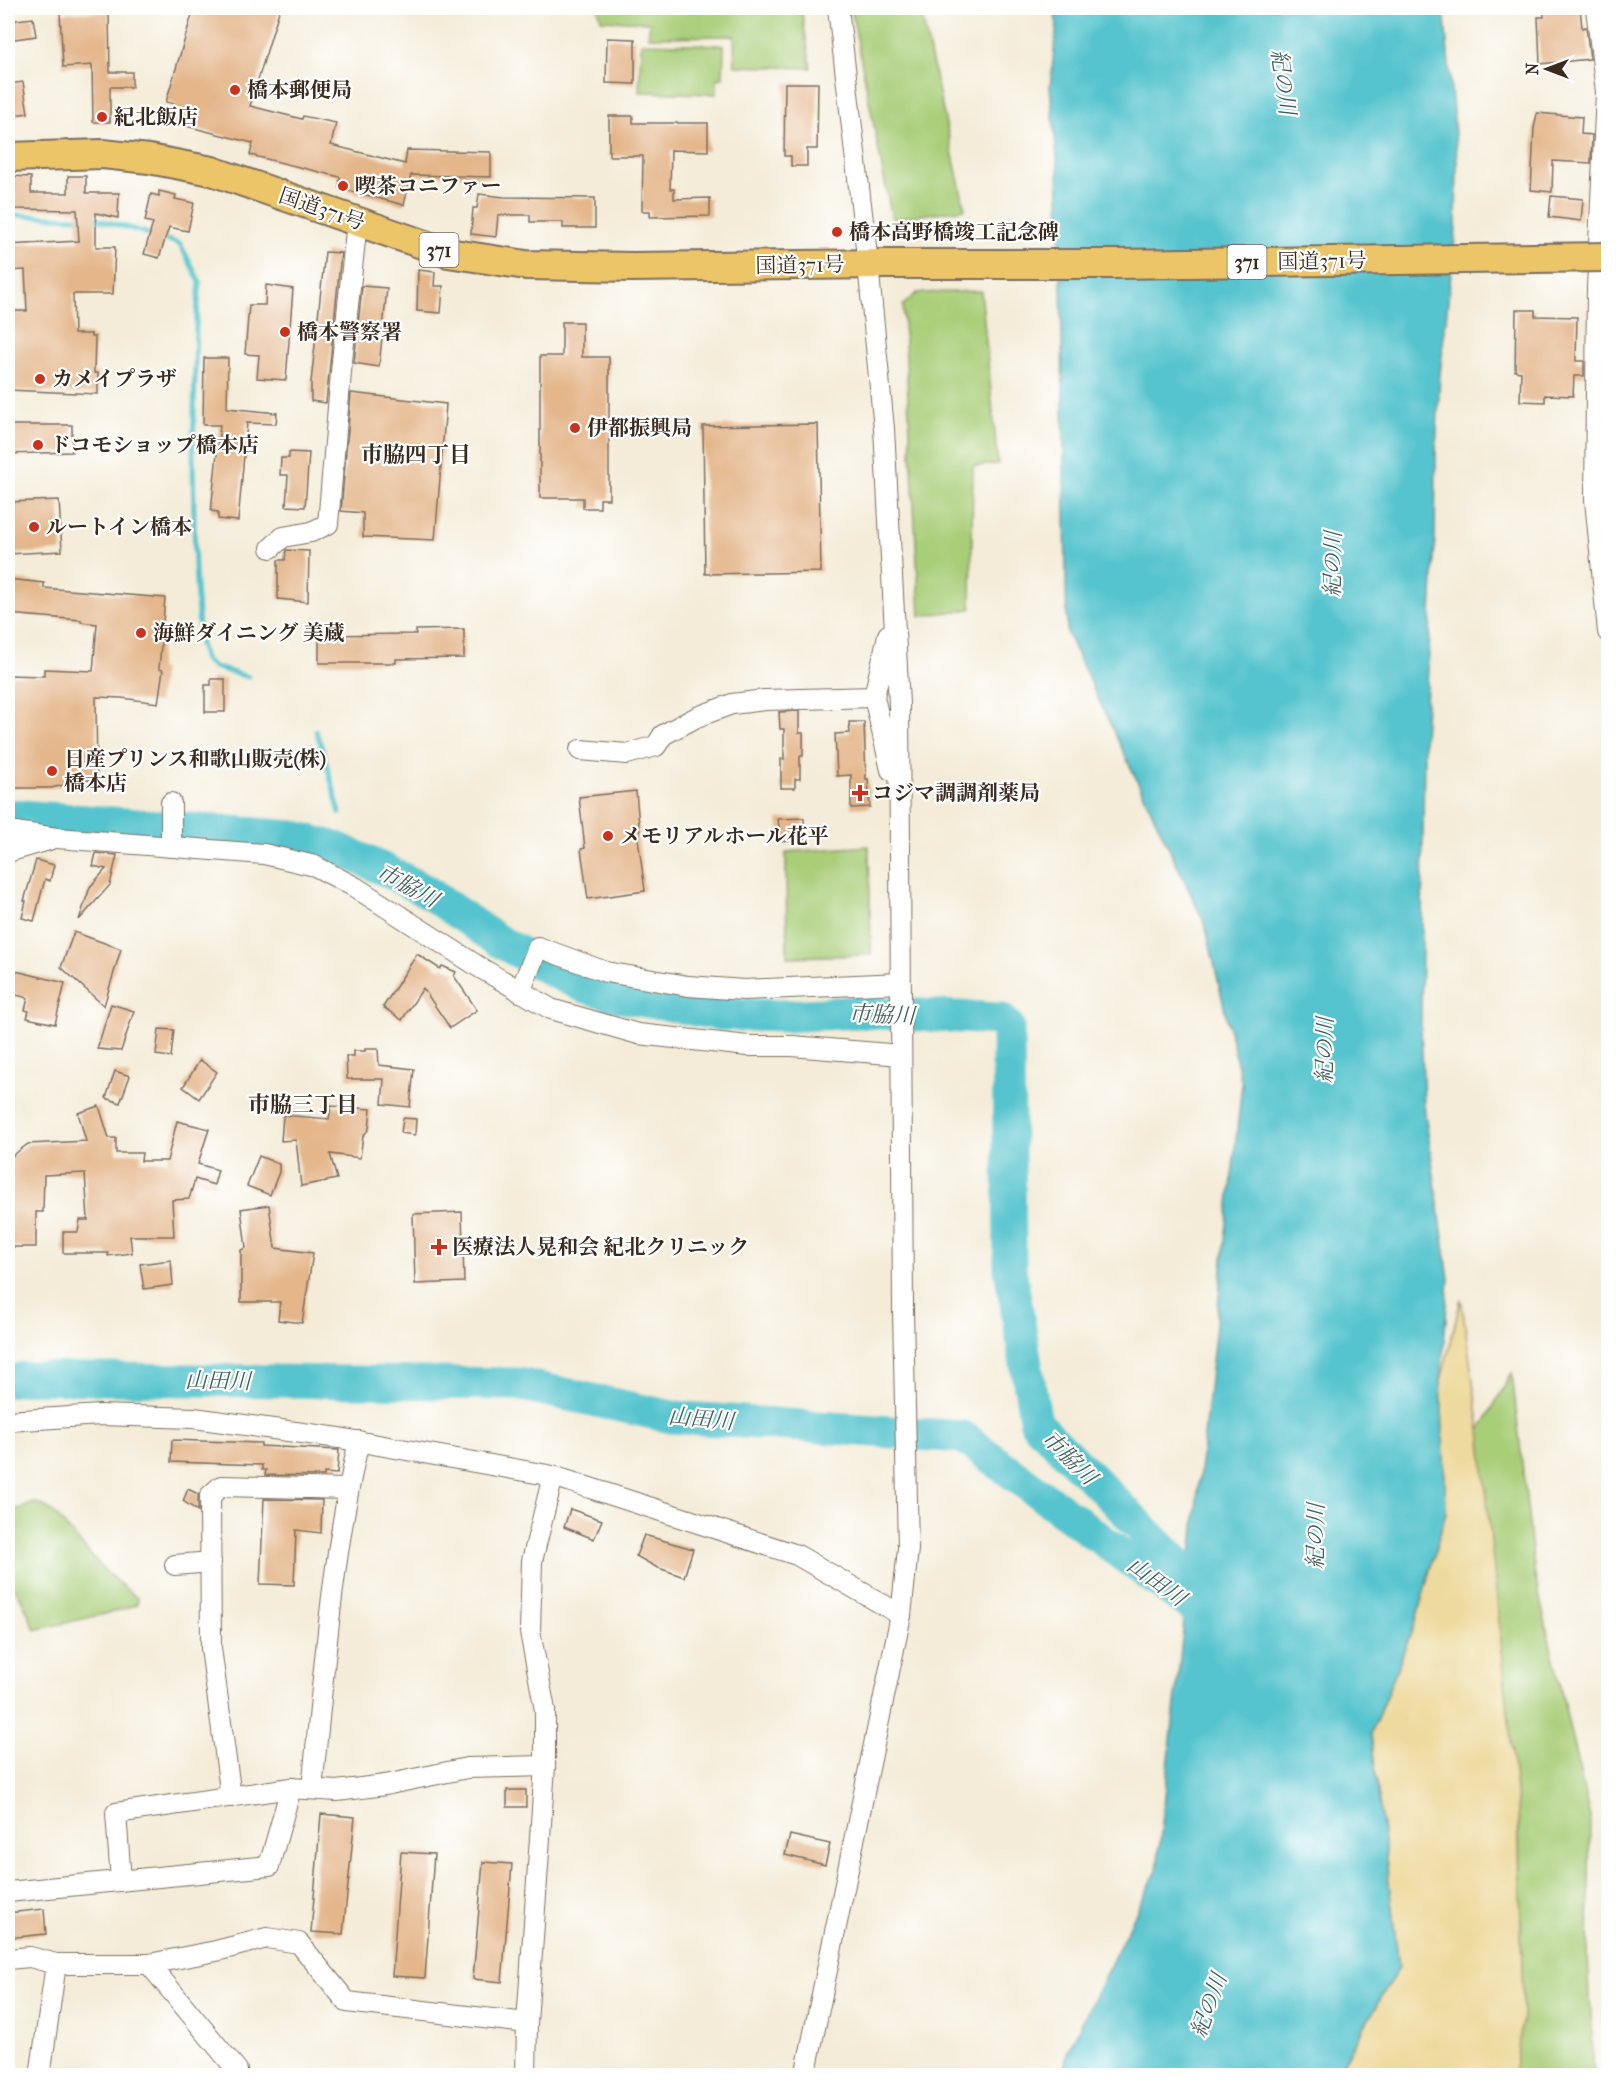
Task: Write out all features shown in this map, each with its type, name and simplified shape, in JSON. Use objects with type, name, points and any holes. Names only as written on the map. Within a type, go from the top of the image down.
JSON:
[{"type":"highway","name":"国道371号","points":[[8,157],[103,154],[149,159],[212,171],[448,253],[526,265],[633,267],[1114,264],[1608,257]]},
{"type":"street","points":[[805,2076],[901,1615],[908,1549],[903,1310],[898,704],[876,264],[838,8]]},
{"type":"street","points":[[1596,8],[1606,92],[1603,288],[1595,500],[1608,633]]},
{"type":"street","points":[[271,548],[283,537],[311,532],[328,524],[357,222]]},
{"type":"street","points":[[893,609],[874,697],[899,806]]},
{"type":"street","points":[[580,750],[627,754],[656,746],[663,735],[697,717],[732,704],[765,700],[874,697]]},
{"type":"street","points":[[171,803],[171,847]]},
{"type":"street","points":[[8,831],[57,838],[264,854],[315,866],[355,887],[520,992],[551,1008],[638,1034],[748,1047],[792,1047],[901,1055]]},
{"type":"street","points":[[8,852],[57,838]]},
{"type":"street","points":[[520,992],[538,947],[606,972],[688,986],[744,990],[900,983]]},
{"type":"street","points":[[8,1421],[100,1416],[194,1418],[359,1442],[553,1476],[797,1555],[901,1615]]},
{"type":"street","points":[[312,1790],[326,1653],[348,1489],[359,1442]]},
{"type":"street","points":[[526,2076],[527,2023],[545,1766],[545,1710],[530,1632],[532,1561],[553,1476]]},
{"type":"street","points":[[231,1797],[211,1648],[210,1496],[221,1486],[348,1489]]},
{"type":"street","points":[[175,1565],[211,1562]]},
{"type":"street","points":[[121,1881],[116,1813],[291,1788],[337,1791],[385,1785],[467,1768],[545,1766]]},
{"type":"street","points":[[8,1892],[269,1866],[291,1788]]},
{"type":"street","points":[[8,1959],[30,1957],[56,1964],[149,1964],[267,1938],[298,1943],[347,2002],[527,2023]]},
{"type":"street","points":[[40,2076],[56,1964]]},
{"type":"street","points":[[149,1964],[237,2070],[237,2076]]},
{"type":"green space","points":[[598,8],[801,8],[811,68],[735,66],[734,36],[648,37],[650,22],[601,20]]},
{"type":"green space","points":[[851,8],[920,8],[965,209],[892,219]]},
{"type":"green space","points":[[641,43],[724,45],[723,78],[717,78],[717,94],[639,92]]},
{"type":"green space","points":[[981,291],[998,464],[973,466],[971,609],[920,616],[903,305],[917,293]]},
{"type":"green space","points":[[869,846],[871,955],[787,957],[786,852]]},
{"type":"green space","points":[[1512,1373],[1535,1577],[1590,1817],[1588,1956],[1594,2075],[1514,2075],[1523,2015],[1519,1823],[1480,1430]]},
{"type":"green space","points":[[34,1503],[51,1510],[105,1571],[138,1599],[137,1604],[118,1611],[35,1630],[20,1598],[8,1581],[8,1513]]},
{"type":"sand","points":[[1461,1299],[1480,1430],[1518,1813],[1523,2015],[1514,2075],[1336,2076],[1399,1967],[1371,1734],[1416,1620],[1446,1512],[1441,1381]]},
{"type":"water","name":"紀の川","points":[[1053,8],[1444,8],[1457,158],[1456,228],[1440,373],[1436,450],[1435,542],[1424,739],[1421,1025],[1424,1106],[1449,1279],[1441,1381],[1446,1512],[1416,1620],[1371,1734],[1399,1967],[1336,2075],[1063,2075],[1067,2053],[1157,1870],[1242,1084],[1205,924],[1067,633],[1060,224],[1058,168],[1050,87],[1057,24]]},
{"type":"building","points":[[194,8],[280,8],[250,106],[302,119],[303,116],[336,123],[331,145],[405,164],[407,150],[491,152],[491,177],[411,175],[404,205],[339,188],[340,177],[250,155],[253,143],[170,122],[175,104],[166,102]]},
{"type":"building","points":[[1544,8],[1580,8],[1582,28],[1586,27],[1590,59],[1540,64],[1538,17],[1544,17]]},
{"type":"building","points":[[109,12],[110,72],[132,72],[132,87],[110,87],[110,122],[93,122],[92,65],[63,67],[60,13]]},
{"type":"building","points":[[33,18],[36,36],[8,40],[8,21]]},
{"type":"building","points":[[607,38],[635,39],[635,84],[606,83]]},
{"type":"building","points":[[23,82],[28,113],[8,116],[8,84]]},
{"type":"building","points":[[785,83],[818,83],[817,149],[807,149],[807,166],[791,166],[791,156],[784,156]]},
{"type":"building","points":[[1537,113],[1582,117],[1581,134],[1592,135],[1591,163],[1553,161],[1552,192],[1531,190],[1534,128]]},
{"type":"building","points":[[609,116],[633,116],[633,123],[708,123],[708,151],[671,150],[670,189],[674,189],[674,199],[710,198],[710,216],[650,217],[650,211],[642,211],[643,156],[609,156]]},
{"type":"building","points":[[8,176],[31,177],[31,193],[68,193],[68,176],[86,176],[86,193],[119,193],[118,218],[96,213],[96,247],[115,247],[113,294],[73,294],[74,334],[91,334],[91,337],[95,337],[94,373],[98,373],[98,394],[8,390],[8,311],[27,311],[25,270],[8,271],[8,245],[79,241],[77,210],[14,209],[14,192],[8,193]]},
{"type":"building","points":[[159,191],[176,195],[175,199],[194,203],[188,231],[169,227],[159,258],[144,254],[153,223],[145,221],[151,194],[159,196]]},
{"type":"building","points":[[479,194],[504,197],[595,198],[595,228],[563,228],[563,222],[530,222],[530,215],[498,215],[496,237],[471,234],[473,208],[477,208]]},
{"type":"building","points":[[1551,196],[1583,199],[1581,221],[1549,217]]},
{"type":"building","points":[[325,252],[341,253],[326,403],[311,401]]},
{"type":"building","points":[[418,270],[435,272],[434,286],[443,286],[441,313],[417,311]]},
{"type":"building","name":"橋本警察署","points":[[266,285],[293,289],[286,380],[257,378],[259,355],[245,354],[249,305],[265,305]]},
{"type":"building","points":[[362,286],[387,288],[379,367],[354,363]]},
{"type":"building","points":[[1516,310],[1535,310],[1535,316],[1577,317],[1576,361],[1584,361],[1584,376],[1574,376],[1573,396],[1545,395],[1545,402],[1520,401],[1521,372],[1515,371]]},
{"type":"building","name":"伊都振興局","points":[[562,322],[582,322],[582,357],[609,357],[609,499],[600,499],[600,508],[583,508],[583,498],[540,498],[540,356],[562,356]]},
{"type":"building","points":[[204,358],[228,358],[227,408],[277,413],[276,424],[247,423],[238,521],[218,519],[218,512],[211,511],[220,425],[203,425]]},
{"type":"building","points":[[351,393],[446,404],[435,540],[363,537],[363,513],[341,511]]},
{"type":"building","points":[[818,424],[821,572],[705,574],[703,426]]},
{"type":"building","points":[[8,425],[72,425],[72,452],[8,454]]},
{"type":"building","points":[[289,452],[309,453],[305,507],[286,506],[288,475],[280,475],[281,458],[289,458]]},
{"type":"building","name":"ルートイン橋本","points":[[59,500],[62,551],[8,554],[8,502]]},
{"type":"building","points":[[286,550],[309,551],[308,602],[278,599],[278,560],[285,560]]},
{"type":"building","points":[[8,579],[44,583],[44,588],[165,598],[159,669],[163,670],[158,703],[96,697],[97,780],[85,780],[51,788],[8,788],[8,675],[44,676],[44,669],[93,671],[97,624],[81,622],[81,620],[8,614]]},
{"type":"building","points":[[464,629],[464,658],[396,659],[396,663],[319,663],[319,635],[416,634],[416,630]]},
{"type":"building","points":[[211,679],[225,679],[225,712],[205,712],[205,685],[211,685]]},
{"type":"building","points":[[799,711],[799,733],[803,733],[800,779],[795,779],[795,788],[781,788],[784,729],[780,729],[779,712]]},
{"type":"building","points":[[849,722],[864,722],[866,779],[868,779],[870,807],[851,808],[851,775],[837,776],[835,734],[850,733]]},
{"type":"building","points":[[636,791],[640,837],[638,838],[645,891],[588,899],[581,849],[585,848],[579,797]]},
{"type":"building","points":[[804,818],[804,841],[781,841],[778,819]]},
{"type":"building","points":[[96,853],[117,855],[110,885],[79,920],[90,887],[106,869],[93,866]]},
{"type":"building","points":[[36,860],[54,865],[50,881],[45,879],[34,921],[22,918],[26,901],[24,901]]},
{"type":"building","points":[[74,932],[121,949],[104,1006],[61,967]]},
{"type":"building","points":[[417,954],[440,969],[442,966],[456,972],[454,976],[477,1010],[450,1028],[423,988],[402,1020],[383,1007]]},
{"type":"building","points":[[16,971],[65,983],[55,1024],[27,1018],[29,1011],[25,1010],[28,998],[8,993],[8,981]]},
{"type":"building","points":[[111,1004],[134,1011],[121,1051],[97,1049]]},
{"type":"building","points":[[159,1029],[174,1030],[171,1057],[156,1055]]},
{"type":"building","points":[[365,1049],[378,1049],[379,1065],[414,1069],[410,1107],[382,1104],[384,1079],[347,1079],[346,1056],[354,1056],[354,1051],[365,1051]]},
{"type":"building","points":[[200,1060],[217,1072],[199,1099],[183,1087]]},
{"type":"building","points":[[115,1071],[130,1076],[120,1103],[106,1098]]},
{"type":"building","points":[[99,1106],[109,1138],[116,1138],[116,1153],[142,1153],[141,1161],[167,1161],[177,1121],[209,1129],[198,1164],[218,1170],[214,1185],[195,1179],[189,1199],[172,1200],[174,1236],[130,1236],[132,1253],[108,1256],[108,1253],[63,1253],[63,1232],[78,1232],[80,1220],[88,1220],[85,1173],[44,1175],[43,1212],[36,1212],[36,1247],[8,1247],[8,1159],[28,1144],[86,1141],[78,1113]]},
{"type":"building","points":[[331,1106],[371,1109],[369,1129],[363,1136],[360,1158],[330,1154],[337,1179],[301,1186],[296,1140],[281,1141],[283,1115],[329,1119]]},
{"type":"building","points":[[403,1118],[416,1119],[415,1135],[401,1133]]},
{"type":"building","points":[[259,1156],[279,1164],[279,1172],[270,1195],[247,1186]]},
{"type":"building","points":[[269,1205],[275,1248],[313,1253],[302,1323],[278,1320],[280,1302],[241,1302],[241,1250],[246,1248],[241,1209]]},
{"type":"building","points":[[462,1212],[464,1282],[415,1284],[413,1214]]},
{"type":"building","points":[[171,1260],[173,1285],[144,1289],[140,1264]]},
{"type":"building","points":[[172,1440],[261,1443],[261,1446],[339,1450],[337,1474],[324,1473],[324,1476],[265,1475],[266,1470],[262,1470],[262,1465],[171,1462]]},
{"type":"building","points":[[188,1489],[198,1494],[198,1511],[183,1501]]},
{"type":"building","points":[[264,1499],[322,1500],[321,1533],[296,1530],[294,1585],[260,1584]]},
{"type":"building","points":[[570,1509],[602,1520],[594,1539],[564,1527]]},
{"type":"building","points":[[644,1535],[693,1549],[684,1577],[656,1567],[636,1556]]},
{"type":"building","points":[[507,1790],[526,1790],[526,1807],[507,1807]]},
{"type":"building","points":[[321,1814],[355,1817],[343,1934],[311,1932]]},
{"type":"building","points":[[790,1835],[830,1844],[825,1865],[785,1855]]},
{"type":"building","points":[[401,1852],[434,1854],[425,1978],[392,1976]]},
{"type":"building","points":[[483,1862],[512,1864],[502,1982],[473,1979]]},
{"type":"building","points":[[44,1909],[46,1934],[8,1938],[8,1913]]},
{"type":"waterway","points":[[8,213],[96,219],[180,244],[200,282],[196,324],[193,459],[195,569],[200,644],[205,660],[214,667],[248,677]]},
{"type":"waterway","points":[[316,731],[340,813]]},
{"type":"waterway","name":"市脇川","points":[[8,815],[295,837],[339,849],[426,891],[497,940],[554,972],[583,986],[622,997],[719,1014],[784,1016],[859,1012],[1000,1019],[1008,1026],[1010,1269],[1036,1423],[1221,1606]]},
{"type":"waterway","name":"山田川","points":[[8,1381],[26,1378],[518,1384],[672,1417],[963,1437],[1217,1625]]},
{"type":"place","name":"橋本郵便局","points":[[235,90]]},
{"type":"place","name":"紀北飯店","points":[[102,117]]},
{"type":"place","name":"喫茶コニファー","points":[[343,186]]},
{"type":"place","name":"橋本高野橋竣工記念碑","points":[[837,232]]},
{"type":"place","name":"橋本警察署","points":[[285,332]]},
{"type":"place","name":"カメイプラザ","points":[[40,379]]},
{"type":"place","name":"伊都振興局","points":[[575,428]]},
{"type":"place","name":"ドコモショップ橋本店","points":[[38,445]]},
{"type":"place","name":"ルートイン橋本","points":[[34,527]]},
{"type":"place","name":"海鮮ダイニング 美蔵","points":[[141,633]]},
{"type":"place","name":"日産プリンス和歌山販売(株) 橋本店","points":[[52,771]]},
{"type":"place","name":"コジマ調調剤薬局","points":[[860,793]]},
{"type":"place","name":"メモリアルホール花平","points":[[608,836]]},
{"type":"place","name":"医療法人晃和会 紀北クリニック","points":[[439,1247]]},
{"type":"district","name":"市脇四丁目","points":[[416,454]]},
{"type":"district","name":"市脇三丁目","points":[[303,1104]]}]
